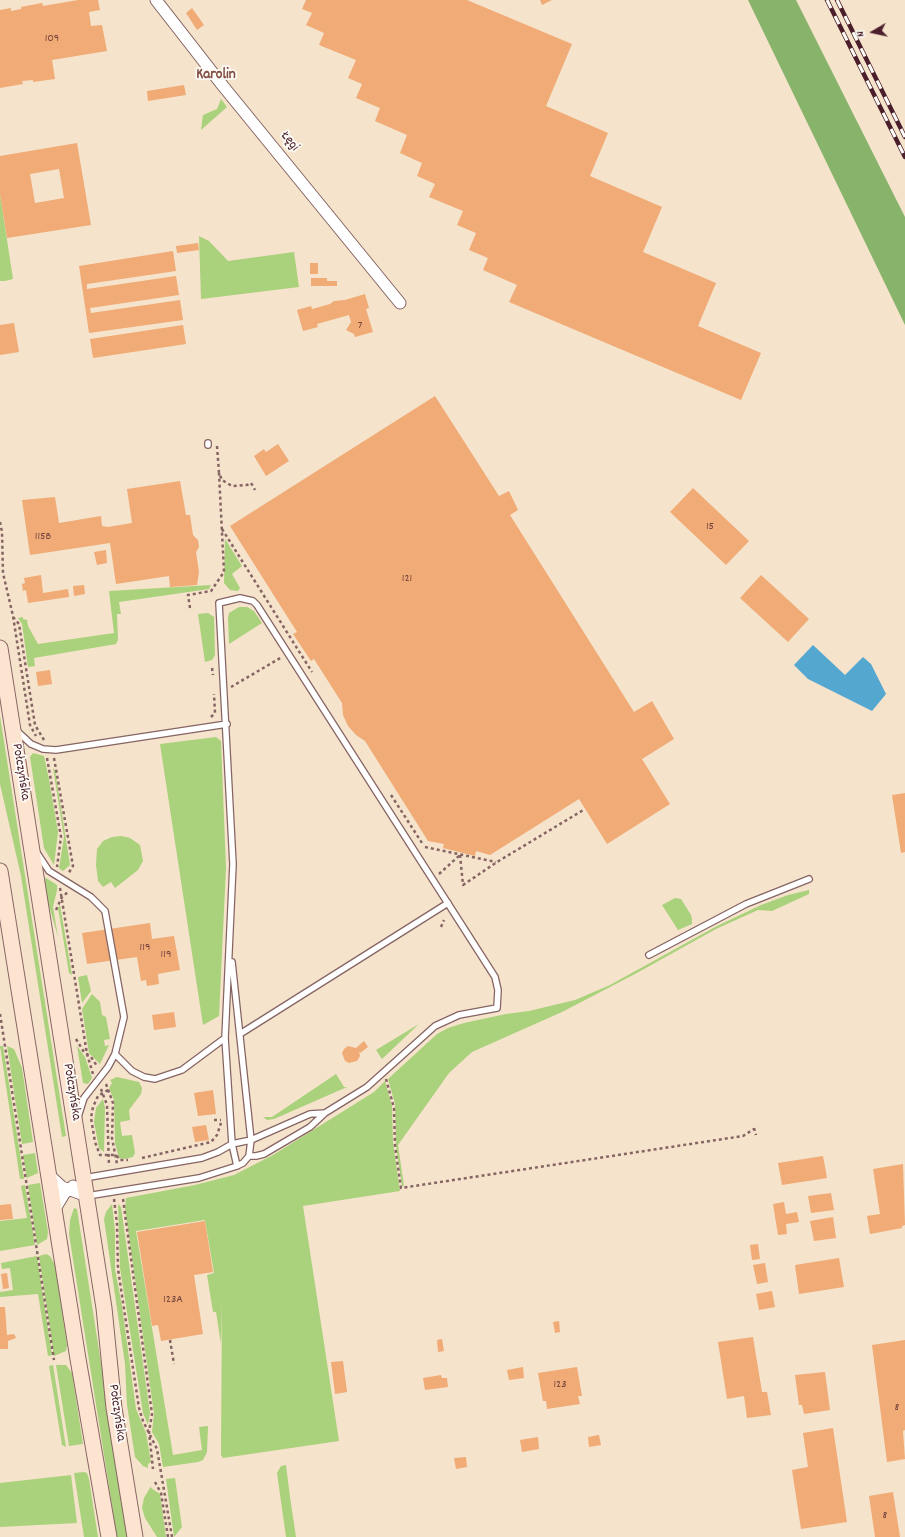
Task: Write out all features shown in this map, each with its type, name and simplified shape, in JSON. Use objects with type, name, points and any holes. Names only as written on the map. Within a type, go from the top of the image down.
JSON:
[{"type":"main road","name":"Połczyńska","points":[[0,648],[87,1196],[104,1308],[114,1408],[135,1537]]},
{"type":"main road","name":"Połczyńska","points":[[0,871],[78,1359],[109,1537]]},
{"type":"street","name":"Łęgi","points":[[156,0],[223,86],[400,303]]},
{"type":"street","points":[[49,1175],[62,1187],[87,1196]]},
{"type":"street","points":[[55,1209],[68,1189],[84,1178]]},
{"type":"lane","points":[[237,1166],[232,1144],[225,1038],[233,864],[227,724],[219,603],[240,598],[254,601],[257,605],[495,978],[498,990],[497,1008],[450,1018],[435,1026],[367,1087],[325,1113],[310,1127],[264,1154],[249,1156]]},
{"type":"lane","points":[[12,726],[31,744],[43,749],[56,750],[227,724]]},
{"type":"lane","points":[[32,844],[49,871],[90,897],[105,912],[124,1017],[115,1054],[108,1067],[84,1098],[76,1124]]},
{"type":"lane","points":[[649,955],[746,904],[809,879]]},
{"type":"lane","points":[[240,1034],[448,903]]},
{"type":"lane","points":[[87,1196],[199,1178],[244,1163],[249,1156],[252,1140],[230,946]]},
{"type":"lane","points":[[115,1054],[132,1071],[144,1077],[155,1079],[182,1070],[225,1038]]},
{"type":"lane","points":[[84,1178],[202,1158],[218,1152],[232,1144],[252,1140],[310,1114],[325,1113]]},
{"type":"path","points":[[190,608],[188,594],[211,591],[224,572],[217,445],[208,444]]},
{"type":"path","points":[[219,474],[222,480],[227,484],[240,486],[251,483],[255,490]]},
{"type":"path","points":[[0,522],[2,532],[1,547],[3,573],[13,616],[29,717],[36,737]]},
{"type":"path","points":[[222,529],[315,676]]},
{"type":"path","points":[[13,616],[19,624],[35,725],[46,744],[50,743]]},
{"type":"path","points":[[213,675],[232,687],[284,656]]},
{"type":"path","points":[[212,668],[213,682]]},
{"type":"path","points":[[210,718],[214,713],[213,690]]},
{"type":"path","points":[[47,757],[61,837],[57,867]]},
{"type":"path","points":[[54,757],[73,866],[68,874]]},
{"type":"path","points":[[388,791],[422,843]]},
{"type":"path","points":[[460,856],[463,885],[497,862],[585,809]]},
{"type":"path","points":[[424,847],[460,856],[497,862]]},
{"type":"path","points":[[432,878],[460,856]]},
{"type":"path","points":[[60,887],[87,1054],[94,1076]]},
{"type":"path","points":[[57,915],[56,907],[62,897],[68,894],[68,891]]},
{"type":"path","points":[[441,927],[444,920]]},
{"type":"path","points":[[0,1014],[54,1360]]},
{"type":"path","points":[[76,1035],[77,1041],[99,1068]]},
{"type":"path","points":[[383,1073],[387,1081],[394,1108],[395,1146],[401,1188],[743,1136],[754,1128],[756,1134]]},
{"type":"path","points":[[106,1082],[113,1103],[114,1155],[116,1164]]},
{"type":"path","points":[[100,1088],[108,1105],[108,1163]]},
{"type":"path","points":[[108,1090],[103,1093],[94,1103],[91,1113],[91,1123],[97,1152],[100,1155],[116,1155],[120,1160],[131,1160]]},
{"type":"path","points":[[137,1159],[211,1142],[217,1135],[221,1120],[220,1116]]},
{"type":"path","points":[[214,1120],[221,1120]]},
{"type":"path","points":[[123,1199],[152,1414],[149,1432],[153,1469]]},
{"type":"path","points":[[115,1202],[118,1269],[139,1408],[158,1449],[172,1537]]},
{"type":"path","points":[[170,1340],[174,1364]]},
{"type":"path","points":[[155,1482],[161,1493],[168,1537]]},
{"type":"green space","points":[[748,0],[796,0],[905,217],[905,325]]},
{"type":"green space","points":[[221,99],[227,107],[201,130],[203,115],[217,109]]},
{"type":"green space","points":[[0,194],[13,279],[5,281],[0,281]]},
{"type":"green space","points":[[199,236],[209,241],[228,261],[294,252],[299,287],[201,299]]},
{"type":"green space","points":[[225,539],[242,566],[232,574],[240,588],[238,591],[230,590],[224,583]]},
{"type":"green space","points":[[211,585],[209,589],[119,602],[121,614],[117,614],[118,640],[116,644],[34,658],[35,666],[28,667],[22,624],[18,618],[23,617],[23,619],[27,620],[28,626],[38,644],[114,633],[109,591]]},
{"type":"green space","points":[[239,607],[247,607],[254,611],[262,623],[229,644],[229,613]]},
{"type":"green space","points":[[208,613],[214,617],[215,655],[212,660],[205,662],[198,614]]},
{"type":"green space","points":[[0,716],[66,1136],[62,1137],[21,876],[0,784]]},
{"type":"green space","points":[[216,737],[221,741],[226,868],[219,1016],[203,1025],[160,744]]},
{"type":"green space","points":[[33,753],[44,756],[49,779],[58,832],[54,865],[44,848],[30,757]]},
{"type":"green space","points":[[53,768],[55,770],[70,865],[63,871],[59,868],[64,837]]},
{"type":"green space","points":[[121,836],[130,838],[140,845],[143,861],[138,870],[115,888],[111,882],[103,887],[98,881],[96,865],[97,849],[103,841],[112,837]]},
{"type":"green space","points":[[46,878],[57,885],[53,907],[58,937],[46,895],[44,879]]},
{"type":"green space","points":[[809,890],[809,894],[772,911],[758,910],[716,929],[562,1012],[472,1052],[449,1073],[398,1145],[404,1186],[402,1186],[396,1145],[395,1104],[388,1079],[437,1034],[448,1028],[464,1023],[506,1014],[529,1011],[575,1000],[610,985],[717,926],[761,905],[788,895]]},
{"type":"green space","points":[[675,898],[681,899],[692,919],[692,924],[678,930],[662,905]]},
{"type":"green space","points":[[60,905],[72,975],[69,973],[58,908]]},
{"type":"green space","points":[[87,975],[91,991],[82,1003],[78,977]]},
{"type":"green space","points":[[92,994],[100,1002],[102,1015],[106,1017],[110,1039],[104,1040],[105,1046],[109,1045],[100,1064],[89,1053],[82,1009]]},
{"type":"green space","points":[[419,1024],[382,1059],[376,1050]]},
{"type":"green space","points":[[0,1046],[3,1046],[24,1179],[20,1179]]},
{"type":"green space","points":[[7,1046],[14,1049],[22,1068],[33,1142],[22,1144]]},
{"type":"green space","points":[[77,1046],[85,1057],[92,1078],[88,1084],[83,1083]]},
{"type":"green space","points":[[336,1074],[344,1087],[347,1087],[274,1119],[267,1120],[263,1117],[272,1117]]},
{"type":"green space","points":[[117,1077],[139,1082],[142,1088],[141,1094],[129,1110],[130,1120],[120,1122],[122,1136],[132,1135],[135,1153],[133,1157],[125,1159],[119,1158],[115,1143],[114,1100],[109,1088],[112,1083],[110,1080]]},
{"type":"green space","points":[[385,1081],[392,1106],[393,1142],[400,1191],[303,1206],[339,1441],[223,1458],[221,1455],[222,1301],[221,1344],[216,1312],[213,1312],[207,1275],[214,1273],[205,1220],[136,1231],[173,1455],[202,1450],[199,1427],[208,1426],[207,1452],[203,1460],[163,1467],[159,1444],[152,1432],[154,1414],[125,1208],[126,1198],[195,1185],[234,1175],[273,1155],[374,1092]]},
{"type":"green space","points":[[103,1099],[105,1108],[104,1152],[99,1148],[94,1122],[96,1108]]},
{"type":"green space","points":[[35,1153],[38,1173],[27,1178],[23,1155]]},
{"type":"green space","points":[[40,1183],[48,1232],[47,1239],[37,1245],[28,1185]]},
{"type":"green space","points":[[25,1185],[35,1245],[0,1251],[0,1221],[27,1218],[21,1186]]},
{"type":"green space","points":[[112,1204],[115,1231],[115,1269],[122,1306],[136,1409],[146,1433],[151,1462],[148,1464],[148,1468],[143,1466],[135,1457],[127,1405],[125,1364],[104,1219],[106,1212]]},
{"type":"green space","points":[[118,1204],[121,1207],[150,1413],[148,1425],[143,1413],[120,1268]]},
{"type":"green space","points":[[74,1208],[77,1209],[128,1537],[117,1537],[69,1234],[70,1220]]},
{"type":"green space","points":[[46,1254],[50,1256],[55,1265],[67,1345],[66,1351],[54,1356],[39,1256]]},
{"type":"green space","points":[[37,1256],[52,1355],[48,1356],[38,1294],[0,1297],[0,1292],[13,1290],[10,1268],[2,1269],[1,1263]]},
{"type":"green space","points":[[53,1365],[66,1447],[62,1445],[49,1366]]},
{"type":"green space","points":[[56,1365],[66,1365],[72,1373],[83,1444],[69,1446]]},
{"type":"green space","points":[[286,1465],[296,1537],[286,1537],[277,1473],[281,1466]]},
{"type":"green space","points":[[74,1473],[87,1473],[89,1479],[98,1537],[84,1537]]},
{"type":"green space","points":[[71,1475],[77,1523],[0,1527],[0,1483]]},
{"type":"green space","points":[[175,1478],[182,1527],[174,1537],[166,1479]]},
{"type":"green space","points":[[151,1486],[151,1488],[160,1494],[166,1537],[157,1537],[145,1518],[142,1508],[144,1498]]},
{"type":"water","points":[[813,645],[845,675],[863,657],[871,664],[886,694],[872,711],[808,679],[794,665]]},
{"type":"building","points":[[78,0],[98,0],[100,10],[89,12],[91,26],[102,25],[107,51],[52,60],[55,79],[33,82],[33,80],[22,81],[23,84],[0,88],[0,10],[11,8],[11,11],[21,9],[21,7],[42,3],[43,6]]},
{"type":"building","points":[[306,0],[467,0],[572,44],[546,106],[608,133],[590,176],[662,207],[643,252],[716,283],[698,326],[761,353],[741,400],[509,302],[517,285],[483,270],[488,258],[469,250],[476,233],[457,225],[463,211],[429,197],[435,184],[417,176],[422,163],[400,153],[407,135],[375,121],[380,108],[356,98],[362,84],[348,78],[356,60],[319,45],[324,33],[306,25],[312,13],[302,9]]},
{"type":"building","points":[[540,0],[552,0],[542,5]]},
{"type":"building","points":[[192,8],[204,25],[197,30],[186,13]]},
{"type":"building","points":[[184,85],[186,95],[148,101],[147,91]]},
{"type":"building","points":[[77,143],[91,225],[7,238],[0,194],[0,156]],"holes":[[[59,169],[64,198],[35,203],[30,174]]]},
{"type":"building","points":[[198,243],[199,250],[177,253],[176,246]]},
{"type":"building","points":[[173,251],[176,271],[87,284],[87,289],[176,276],[179,295],[90,308],[91,313],[180,300],[183,320],[89,333],[79,266]]},
{"type":"building","points":[[310,263],[318,263],[318,274],[310,274]]},
{"type":"building","points":[[311,278],[327,278],[327,281],[337,281],[337,286],[311,286]]},
{"type":"building","points":[[365,294],[369,308],[366,309],[373,332],[355,337],[354,334],[346,330],[351,322],[349,315],[317,324],[318,327],[303,331],[297,310],[311,306],[312,309],[330,304],[334,301],[345,300]]},
{"type":"building","points":[[14,323],[19,352],[0,355],[0,325]]},
{"type":"building","points":[[183,325],[186,344],[93,358],[90,339]]},
{"type":"building","points":[[435,396],[499,496],[509,491],[518,510],[510,515],[634,712],[652,701],[674,739],[642,759],[670,804],[607,844],[579,799],[490,855],[476,851],[475,856],[443,848],[444,844],[428,841],[365,741],[356,735],[348,726],[343,715],[342,703],[314,659],[311,661],[293,634],[297,632],[230,526]]},
{"type":"building","points":[[278,444],[289,461],[266,476],[254,456],[264,449],[266,452]]},
{"type":"building","points":[[180,481],[186,515],[190,515],[193,535],[198,540],[199,547],[196,552],[199,572],[197,585],[170,587],[169,576],[116,584],[110,543],[30,555],[22,500],[55,497],[59,523],[101,516],[102,526],[108,527],[132,523],[127,489]]},
{"type":"building","points":[[693,488],[749,541],[726,565],[670,512]]},
{"type":"building","points":[[106,550],[107,563],[97,565],[94,552]]},
{"type":"building","points":[[41,575],[43,593],[68,589],[69,597],[28,603],[26,590],[23,591],[22,584],[25,583],[24,578]]},
{"type":"building","points":[[761,575],[809,619],[788,642],[740,598]]},
{"type":"building","points":[[84,585],[85,594],[74,596],[73,586]]},
{"type":"building","points":[[50,670],[52,684],[38,686],[36,672]]},
{"type":"building","points":[[905,793],[905,852],[901,853],[892,795]]},
{"type":"building","points":[[150,923],[152,939],[174,936],[180,970],[158,974],[159,984],[147,986],[146,980],[141,981],[137,957],[87,964],[82,933]]},
{"type":"building","points":[[174,1012],[176,1027],[154,1030],[152,1015]]},
{"type":"building","points":[[364,1041],[368,1047],[360,1053],[359,1051],[360,1056],[357,1061],[349,1063],[345,1061],[342,1053],[344,1049],[348,1046],[356,1048]]},
{"type":"building","points":[[213,1090],[216,1114],[198,1116],[194,1093]]},
{"type":"building","points":[[206,1125],[209,1140],[195,1142],[192,1127]]},
{"type":"building","points":[[823,1156],[827,1178],[782,1185],[778,1163]]},
{"type":"building","points":[[903,1164],[905,1225],[902,1226],[902,1228],[870,1234],[867,1216],[880,1214],[873,1169]]},
{"type":"building","points":[[831,1193],[834,1210],[811,1213],[808,1196]]},
{"type":"building","points":[[784,1202],[786,1214],[797,1212],[799,1222],[786,1224],[787,1234],[778,1235],[773,1204]]},
{"type":"building","points":[[11,1204],[13,1219],[0,1220],[0,1205]]},
{"type":"building","points":[[833,1217],[836,1238],[814,1241],[810,1221]]},
{"type":"building","points":[[205,1221],[213,1272],[194,1275],[203,1334],[161,1341],[158,1325],[152,1326],[137,1232]]},
{"type":"building","points":[[758,1244],[760,1259],[752,1260],[750,1245]]},
{"type":"building","points":[[839,1258],[844,1287],[799,1294],[795,1265]]},
{"type":"building","points":[[765,1263],[768,1282],[757,1284],[753,1265]]},
{"type":"building","points":[[7,1273],[9,1288],[3,1289],[1,1274]]},
{"type":"building","points":[[772,1291],[775,1307],[759,1310],[756,1294]]},
{"type":"building","points":[[0,1307],[5,1307],[7,1335],[14,1334],[16,1338],[8,1341],[8,1349],[0,1349]]},
{"type":"building","points":[[559,1321],[560,1332],[555,1333],[553,1322]]},
{"type":"building","points":[[753,1337],[762,1392],[767,1392],[771,1415],[747,1418],[744,1396],[727,1399],[718,1342]]},
{"type":"building","points":[[442,1339],[444,1351],[438,1352],[437,1340]]},
{"type":"building","points":[[905,1340],[905,1430],[903,1431],[905,1459],[887,1462],[872,1345]]},
{"type":"building","points":[[343,1361],[347,1392],[335,1394],[331,1362]]},
{"type":"building","points":[[523,1367],[524,1378],[509,1380],[507,1370]]},
{"type":"building","points":[[577,1367],[582,1396],[578,1396],[580,1404],[547,1409],[546,1401],[543,1401],[538,1373]]},
{"type":"building","points":[[825,1372],[830,1410],[804,1414],[802,1405],[799,1405],[795,1375]]},
{"type":"building","points":[[441,1375],[442,1378],[447,1378],[448,1387],[425,1390],[423,1378]]},
{"type":"building","points":[[833,1428],[847,1522],[801,1529],[792,1470],[808,1467],[803,1433]]},
{"type":"building","points":[[599,1435],[601,1445],[589,1447],[588,1437]]},
{"type":"building","points":[[538,1437],[539,1449],[522,1452],[520,1440]]},
{"type":"building","points":[[466,1457],[467,1467],[456,1469],[454,1458]]},
{"type":"building","points":[[893,1492],[900,1537],[875,1537],[869,1496]]},
{"type":"railway","points":[[827,0],[905,157]]},
{"type":"railway","points":[[837,0],[905,137]]},
{"type":"district","name":"Karolin","points":[[216,76]]}]
